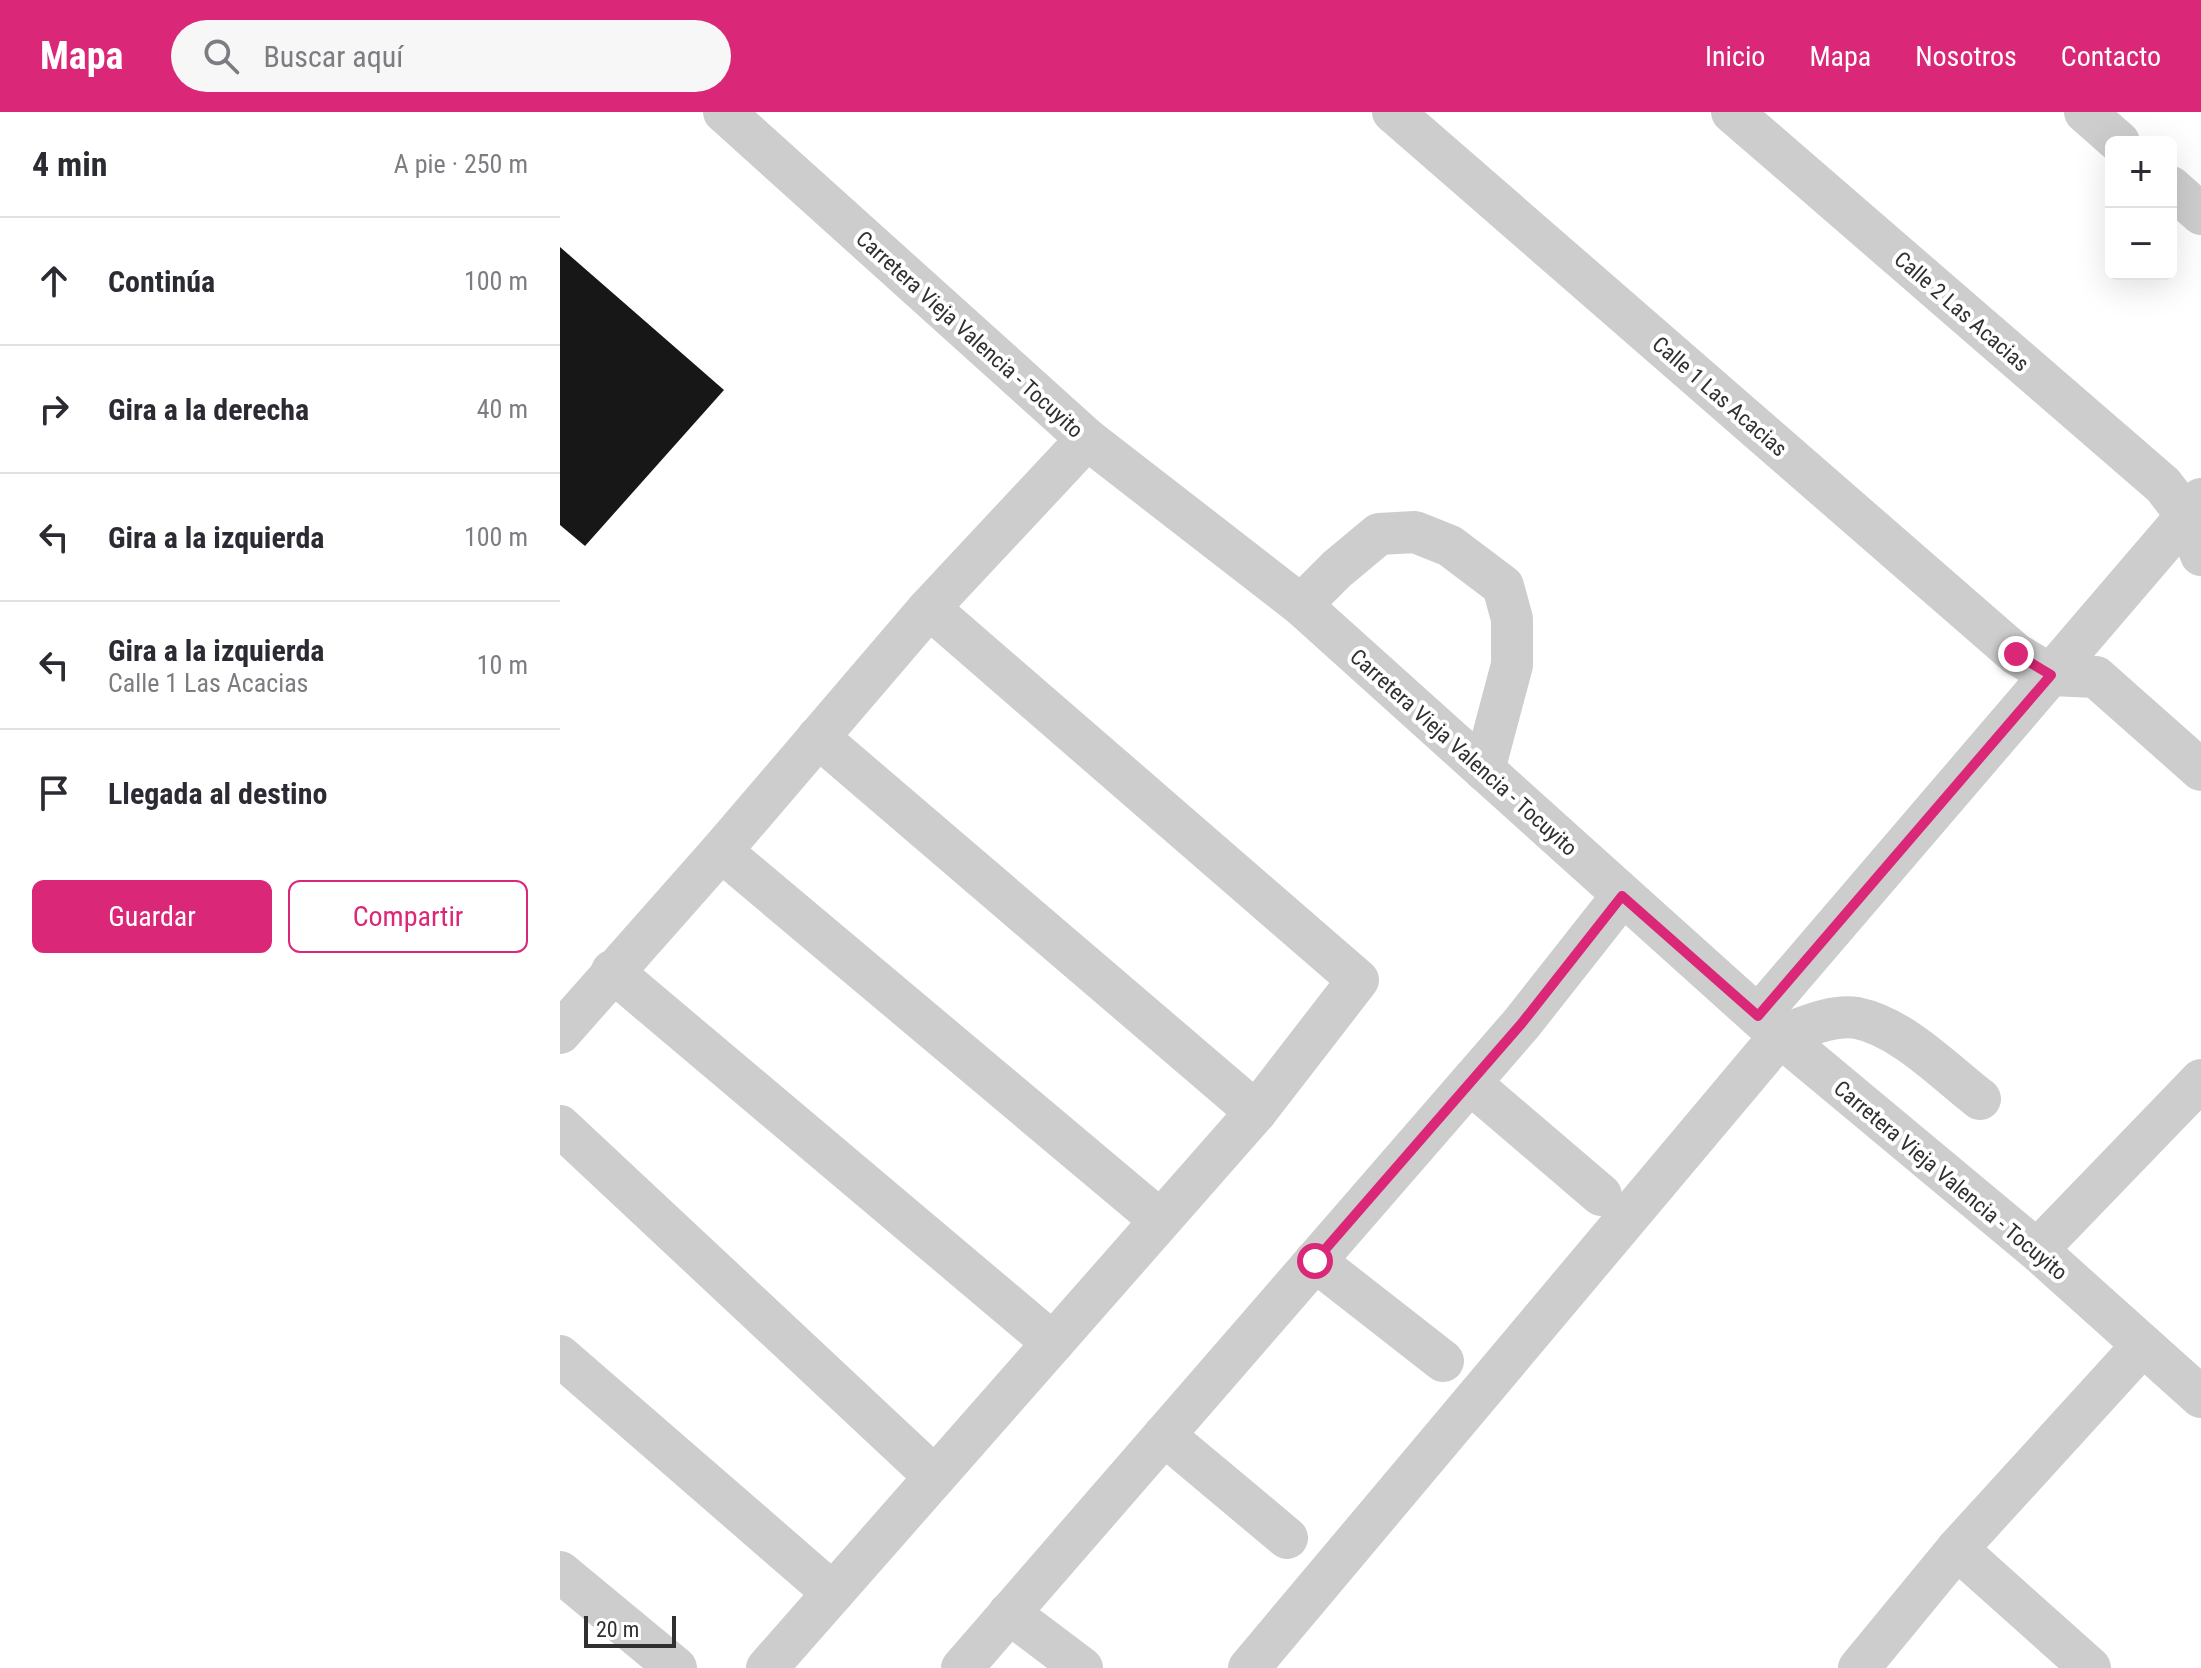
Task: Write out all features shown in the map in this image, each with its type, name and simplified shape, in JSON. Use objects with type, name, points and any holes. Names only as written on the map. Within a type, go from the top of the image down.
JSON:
[{"type":"street","name":"Carretera Vieja Valencia - Tocuyito","points":[[725,112],[1087,439],[1301,605],[1769,1026],[2037,1250],[2201,1397]]},
{"type":"street","name":"Calle 1 Las Acacias","points":[[1393,112],[2016,654],[2051,675]]},
{"type":"street","name":"Calle 2 Las Acacias","points":[[1732,112],[2163,485],[2194,508],[2201,555]]},
{"type":"street","points":[[2085,112],[2112,136]]},
{"type":"street","points":[[2177,192],[2201,214]]},
{"type":"street","points":[[560,1033],[929,608],[1087,439]]},
{"type":"street","points":[[1249,1668],[2051,675],[2194,508]]},
{"type":"street","points":[[1301,605],[1379,534],[1415,532],[1439,541],[1503,586],[1512,619],[1512,665],[1484,770]]},
{"type":"street","points":[[767,1668],[1256,1112],[1358,980],[929,608]]},
{"type":"street","points":[[2051,675],[2096,677],[2201,770]]},
{"type":"street","points":[[818,737],[1256,1112]]},
{"type":"street","points":[[721,851],[1160,1220]]},
{"type":"street","points":[[962,1668],[1522,1023],[1622,896]]},
{"type":"street","points":[[612,971],[1053,1343]]},
{"type":"street","points":[[1769,1026],[1856,1018],[1899,1035],[1980,1099]]},
{"type":"street","points":[[2037,1250],[2201,1080]]},
{"type":"street","points":[[1470,1083],[1601,1195]]},
{"type":"street","points":[[560,1126],[935,1477]]},
{"type":"street","points":[[1315,1261],[1443,1361]]},
{"type":"street","points":[[1859,1668],[1957,1549],[2143,1345]]},
{"type":"street","points":[[560,1356],[833,1593]]},
{"type":"street","points":[[1164,1435],[1287,1538]]},
{"type":"street","points":[[1957,1549],[2090,1668]]},
{"type":"street","points":[[560,1572],[676,1668]]},
{"type":"street","points":[[1009,1613],[1082,1668]]},
{"type":"building","points":[[560,247],[724,390],[585,546],[560,525]]},
{"type":"route","points":[[1315,1261],[1522,1023],[1622,896],[1758,1016],[2051,675],[2016,654]]}]
